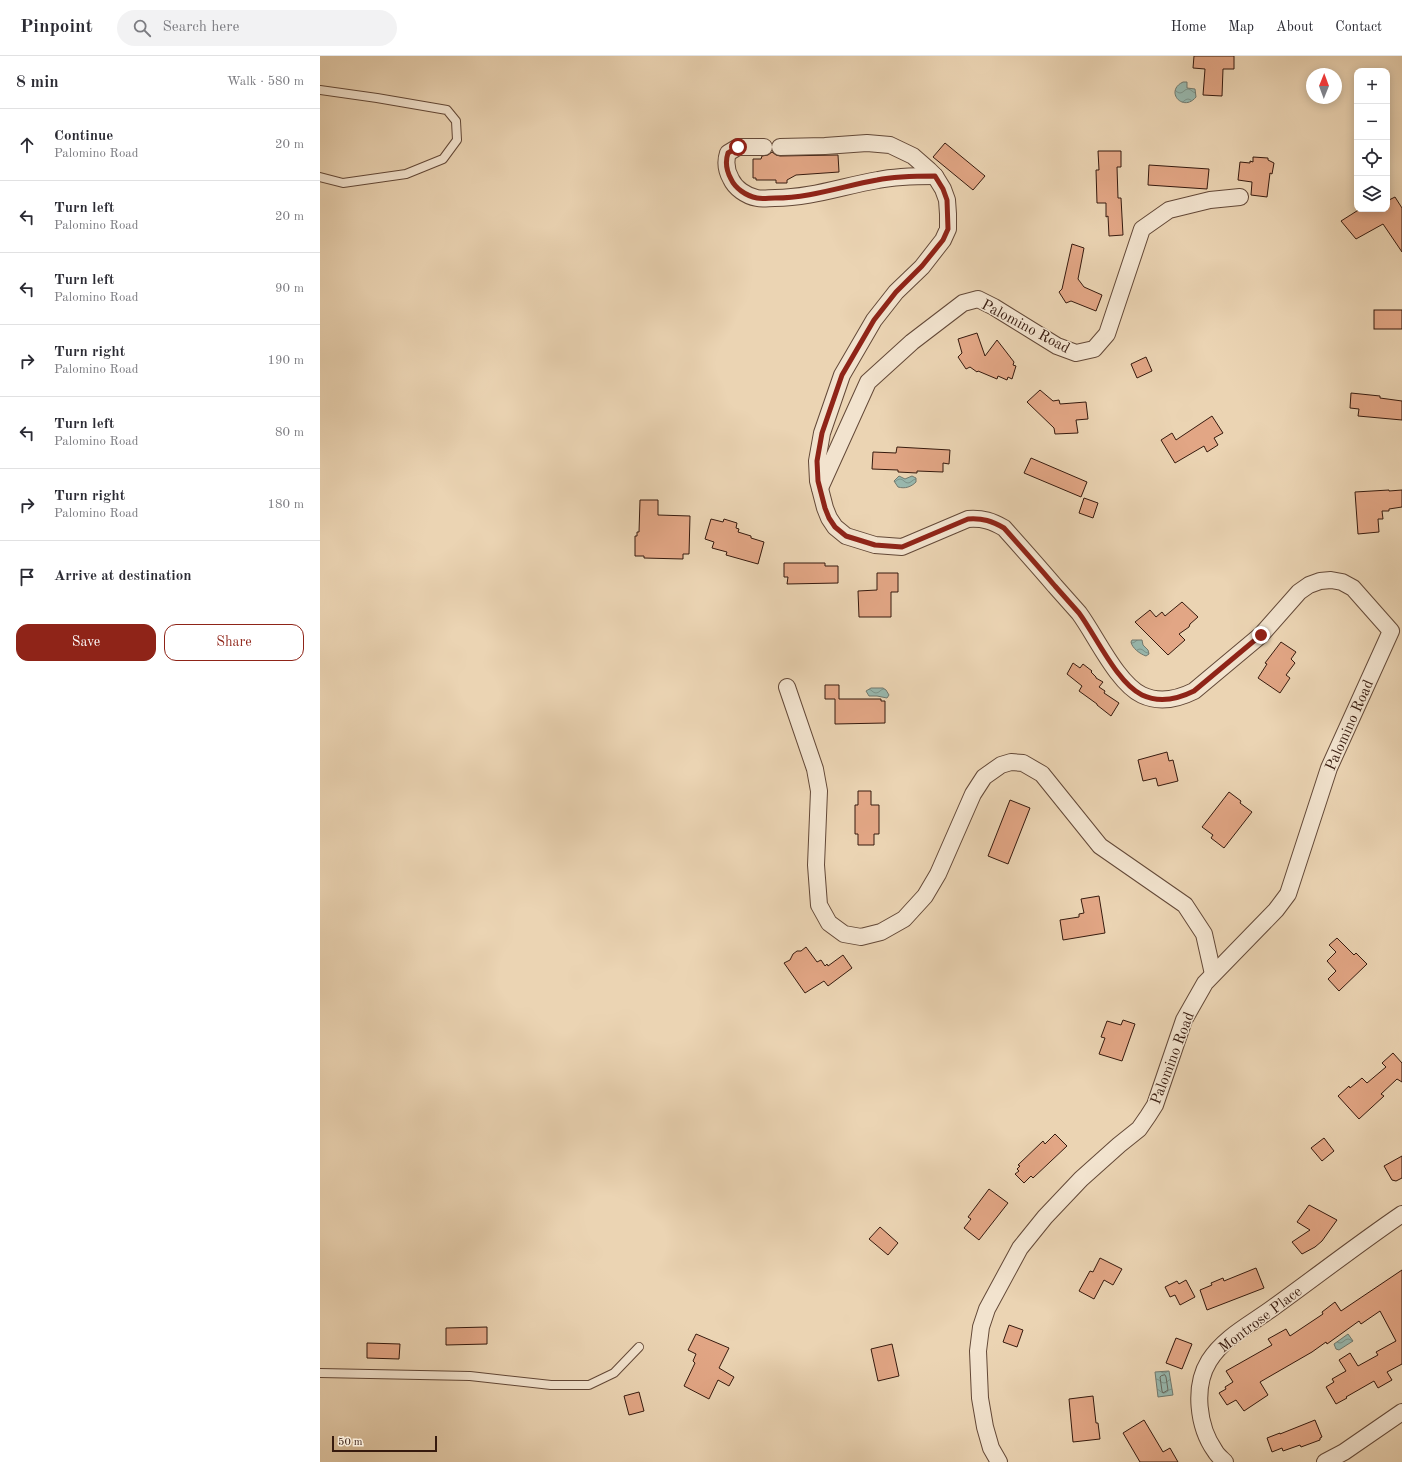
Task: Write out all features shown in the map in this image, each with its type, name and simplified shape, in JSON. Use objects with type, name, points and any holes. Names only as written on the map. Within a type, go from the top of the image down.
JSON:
[{"type":"street","name":"Palomino Road","points":[[780,147],[867,143],[890,145],[913,156],[935,176],[943,189],[947,200],[948,229],[943,240],[922,266],[896,292],[874,320],[842,375],[822,433],[817,461],[820,489],[829,518],[835,527],[846,536],[875,545],[902,547],[968,519],[980,518],[993,521],[1004,528],[1078,613],[1122,678],[1131,688],[1142,695],[1154,699],[1170,700],[1194,691],[1261,635],[1299,592],[1309,585],[1320,581],[1331,580],[1342,582],[1353,588],[1391,631],[1329,768],[1288,894],[1276,910],[1202,988],[1184,1020],[1155,1105],[1148,1116],[1138,1129],[1081,1179],[1045,1217],[1020,1248],[987,1309],[981,1327],[978,1350],[980,1398],[991,1448],[999,1462]]},
{"type":"street","points":[[764,147],[738,147],[728,153],[725,162],[728,174],[733,183],[743,193],[757,198],[782,198],[819,194],[878,180],[911,175],[935,176]]},
{"type":"street","name":"Palomino Road","points":[[820,489],[868,382],[912,342],[963,303],[978,300],[994,306],[1057,346],[1076,353],[1094,349],[1107,334],[1142,229],[1169,210],[1210,200],[1240,197]]},
{"type":"street","points":[[787,687],[815,768],[819,791],[816,865],[819,905],[830,923],[844,934],[861,937],[881,932],[904,919],[925,896],[938,874],[973,794],[984,777],[1001,765],[1011,762],[1023,763],[1042,774],[1100,846],[1185,905],[1204,934],[1214,974]]},
{"type":"street","name":"Montrose Place","points":[[1225,1462],[1215,1452],[1206,1435],[1200,1417],[1199,1399],[1202,1380],[1208,1362],[1219,1348],[1235,1334],[1273,1309],[1378,1230],[1402,1214]]},
{"type":"street","points":[[1325,1462],[1344,1452],[1402,1412]]},
{"type":"lane","points":[[320,90],[447,110],[456,121],[457,140],[443,159],[406,174],[343,183],[320,177]]},
{"type":"lane","points":[[320,1373],[470,1376],[552,1385],[589,1385],[614,1373],[639,1347]]},
{"type":"water","points":[[1183,82],[1187,82],[1187,88],[1195,89],[1196,97],[1186,103],[1181,102],[1175,95],[1175,90]]},
{"type":"water","points":[[899,476],[905,479],[912,476],[916,478],[916,482],[908,487],[898,487],[894,481]]},
{"type":"water","points":[[1132,640],[1142,640],[1143,645],[1148,650],[1149,654],[1146,656],[1141,654],[1133,646],[1131,642]]},
{"type":"water","points":[[871,688],[883,688],[889,695],[887,698],[869,696],[866,691]]},
{"type":"water","points":[[1348,1334],[1353,1341],[1339,1350],[1336,1349],[1334,1344]]},
{"type":"water","points":[[1169,1371],[1173,1395],[1158,1397],[1155,1372]]},
{"type":"building","points":[[1194,56],[1234,56],[1234,69],[1223,69],[1222,96],[1203,95],[1205,69],[1193,68]]},
{"type":"building","points":[[945,143],[985,176],[973,190],[933,157]]},
{"type":"building","points":[[1098,151],[1121,151],[1121,167],[1117,167],[1118,198],[1121,198],[1123,235],[1109,236],[1108,216],[1106,217],[1106,203],[1097,203],[1096,170],[1099,170]]},
{"type":"building","points":[[772,152],[780,156],[838,155],[839,172],[796,175],[787,180],[787,183],[776,183],[776,180],[756,180],[756,178],[753,178],[753,159],[761,159],[762,156],[768,155]]},
{"type":"building","points":[[1253,157],[1268,158],[1268,160],[1274,163],[1272,174],[1270,173],[1267,197],[1251,195],[1252,182],[1238,180],[1240,162],[1253,162]]},
{"type":"building","points":[[1149,165],[1209,169],[1207,189],[1148,185]]},
{"type":"building","points":[[1395,197],[1402,208],[1402,252],[1383,224],[1356,239],[1341,221],[1355,212],[1390,212],[1390,200]]},
{"type":"building","points":[[1072,244],[1084,248],[1078,279],[1084,287],[1102,295],[1096,311],[1071,301],[1066,303],[1059,292],[1062,289]]},
{"type":"building","points":[[1374,310],[1402,310],[1402,329],[1374,329]]},
{"type":"building","points":[[977,333],[985,356],[997,340],[1014,362],[1013,365],[1016,366],[1012,379],[1008,377],[1007,380],[998,376],[997,379],[978,371],[977,372],[970,367],[966,369],[958,357],[962,353],[958,339]]},
{"type":"building","points":[[1146,357],[1152,371],[1137,378],[1131,364]]},
{"type":"building","points":[[1040,390],[1053,401],[1059,400],[1060,404],[1086,402],[1088,419],[1076,420],[1078,433],[1055,434],[1054,428],[1027,402]]},
{"type":"building","points":[[1351,393],[1380,396],[1380,398],[1402,401],[1402,420],[1358,416],[1359,409],[1350,408]]},
{"type":"building","points":[[1212,416],[1223,433],[1214,438],[1218,445],[1207,452],[1204,446],[1175,463],[1161,440],[1172,433],[1176,440]]},
{"type":"building","points":[[897,447],[950,450],[949,464],[943,463],[943,472],[917,471],[917,473],[898,472],[898,470],[872,469],[873,452],[896,453]]},
{"type":"building","points":[[1031,458],[1087,482],[1081,497],[1024,473]]},
{"type":"building","points":[[1402,490],[1402,507],[1389,509],[1389,511],[1382,511],[1383,519],[1378,519],[1379,532],[1358,534],[1355,492]]},
{"type":"building","points":[[1084,498],[1098,503],[1093,518],[1079,513]]},
{"type":"building","points":[[640,500],[658,500],[658,515],[690,516],[689,554],[683,554],[683,559],[644,558],[644,556],[635,556],[635,536],[637,536],[637,532],[639,532]]},
{"type":"building","points":[[711,519],[723,522],[724,519],[737,523],[736,528],[739,529],[738,532],[764,542],[758,564],[726,555],[727,552],[712,548],[714,542],[705,539]]},
{"type":"building","points":[[784,563],[825,563],[825,566],[838,566],[838,583],[787,584],[788,577],[784,577]]},
{"type":"building","points":[[877,573],[898,573],[898,592],[891,592],[891,617],[859,617],[858,591],[877,590]]},
{"type":"building","points":[[1182,602],[1198,617],[1190,624],[1189,627],[1179,634],[1185,640],[1168,655],[1135,622],[1150,610],[1156,617],[1162,612],[1165,616]]},
{"type":"building","points":[[1281,642],[1296,652],[1291,659],[1295,663],[1286,675],[1290,678],[1280,693],[1258,678],[1267,664],[1265,663]]},
{"type":"building","points":[[1073,663],[1080,668],[1083,664],[1092,671],[1091,672],[1096,678],[1103,682],[1099,687],[1105,691],[1104,693],[1119,703],[1111,716],[1079,691],[1082,686],[1067,674]]},
{"type":"building","points":[[825,685],[839,685],[839,699],[881,699],[881,701],[885,701],[885,723],[835,724],[835,699],[825,699]]},
{"type":"building","points":[[1167,752],[1169,761],[1173,760],[1178,781],[1158,786],[1156,778],[1143,781],[1138,760]]},
{"type":"building","points":[[858,791],[871,791],[871,805],[879,805],[879,834],[874,834],[874,845],[858,845],[858,834],[855,834],[855,805],[858,805]]},
{"type":"building","points":[[1229,792],[1252,812],[1224,848],[1211,838],[1213,835],[1202,827]]},
{"type":"building","points":[[1010,800],[1030,808],[1008,864],[988,856]]},
{"type":"building","points":[[1099,896],[1105,933],[1063,940],[1060,920],[1079,917],[1079,914],[1084,913],[1081,899]]},
{"type":"building","points":[[1337,938],[1354,955],[1356,953],[1367,964],[1339,991],[1328,979],[1336,971],[1327,961],[1336,952],[1329,945]]},
{"type":"building","points":[[806,947],[817,962],[821,960],[825,966],[827,964],[828,966],[843,955],[852,968],[828,986],[824,981],[805,993],[784,963],[790,960],[793,954],[797,951],[801,951]]},
{"type":"building","points":[[1123,1020],[1135,1024],[1122,1061],[1099,1054],[1105,1038],[1101,1037],[1107,1021],[1121,1025]]},
{"type":"building","points":[[1393,1053],[1402,1063],[1402,1082],[1397,1079],[1381,1094],[1384,1096],[1359,1119],[1338,1096],[1349,1086],[1350,1088],[1362,1078],[1367,1083],[1386,1067],[1382,1063]]},
{"type":"building","points":[[1055,1134],[1067,1146],[1033,1178],[1031,1176],[1024,1183],[1015,1174],[1019,1171],[1017,1169],[1020,1166],[1018,1165],[1043,1141],[1045,1144]]},
{"type":"building","points":[[1324,1138],[1334,1151],[1322,1161],[1311,1148]]},
{"type":"building","points":[[1402,1156],[1402,1178],[1396,1181],[1392,1180],[1384,1166]]},
{"type":"building","points":[[989,1189],[1008,1203],[979,1240],[964,1228],[971,1219],[968,1217]]},
{"type":"building","points":[[1309,1205],[1337,1220],[1322,1241],[1315,1247],[1302,1254],[1292,1242],[1310,1230],[1297,1222]]},
{"type":"building","points":[[880,1227],[898,1243],[888,1255],[869,1239]]},
{"type":"building","points":[[1100,1258],[1122,1269],[1113,1285],[1104,1280],[1094,1299],[1079,1291],[1090,1271],[1093,1272]]},
{"type":"building","points":[[1256,1268],[1264,1288],[1207,1310],[1200,1290],[1223,1278],[1224,1281]]},
{"type":"building","points":[[1402,1270],[1402,1364],[1387,1372],[1392,1380],[1378,1388],[1374,1381],[1336,1404],[1326,1387],[1334,1382],[1332,1379],[1346,1371],[1339,1360],[1350,1353],[1358,1366],[1378,1355],[1376,1352],[1396,1341],[1380,1311],[1361,1324],[1359,1321],[1327,1344],[1326,1342],[1312,1352],[1260,1382],[1268,1395],[1244,1411],[1236,1400],[1227,1405],[1219,1393],[1233,1382],[1226,1371],[1272,1345],[1268,1339],[1286,1329],[1290,1336],[1323,1314],[1322,1312],[1335,1302],[1341,1311]]},
{"type":"building","points":[[1186,1280],[1195,1297],[1180,1305],[1175,1295],[1170,1297],[1165,1287],[1177,1281],[1179,1284]]},
{"type":"building","points":[[1009,1325],[1023,1330],[1017,1347],[1003,1342]]},
{"type":"building","points":[[487,1327],[487,1344],[446,1345],[446,1328]]},
{"type":"building","points":[[696,1334],[729,1348],[719,1368],[734,1377],[729,1386],[718,1380],[709,1399],[684,1386],[695,1363],[693,1361],[696,1354],[688,1350]]},
{"type":"building","points":[[1176,1338],[1192,1344],[1182,1369],[1166,1363]]},
{"type":"building","points":[[367,1343],[400,1344],[399,1359],[367,1358]]},
{"type":"building","points":[[892,1344],[899,1376],[878,1381],[871,1349]]},
{"type":"building","points":[[639,1392],[644,1411],[629,1415],[624,1396]]},
{"type":"building","points":[[1093,1396],[1096,1423],[1098,1423],[1100,1439],[1073,1442],[1069,1399]]},
{"type":"building","points":[[1144,1420],[1163,1452],[1170,1448],[1178,1462],[1140,1462],[1123,1433]]},
{"type":"building","points":[[1315,1420],[1322,1437],[1320,1440],[1301,1447],[1300,1445],[1283,1451],[1282,1448],[1272,1452],[1267,1438]]},
{"type":"route","points":[[738,147],[728,153],[725,162],[728,174],[733,183],[743,193],[757,198],[782,198],[819,194],[853,185],[911,175],[935,176],[943,189],[947,200],[948,229],[943,240],[922,266],[896,292],[874,320],[842,375],[822,433],[817,461],[818,481],[825,508],[835,527],[846,536],[875,545],[902,547],[968,519],[980,518],[993,521],[1004,528],[1078,613],[1122,678],[1131,688],[1142,695],[1154,699],[1170,700],[1194,691],[1261,635]]}]
